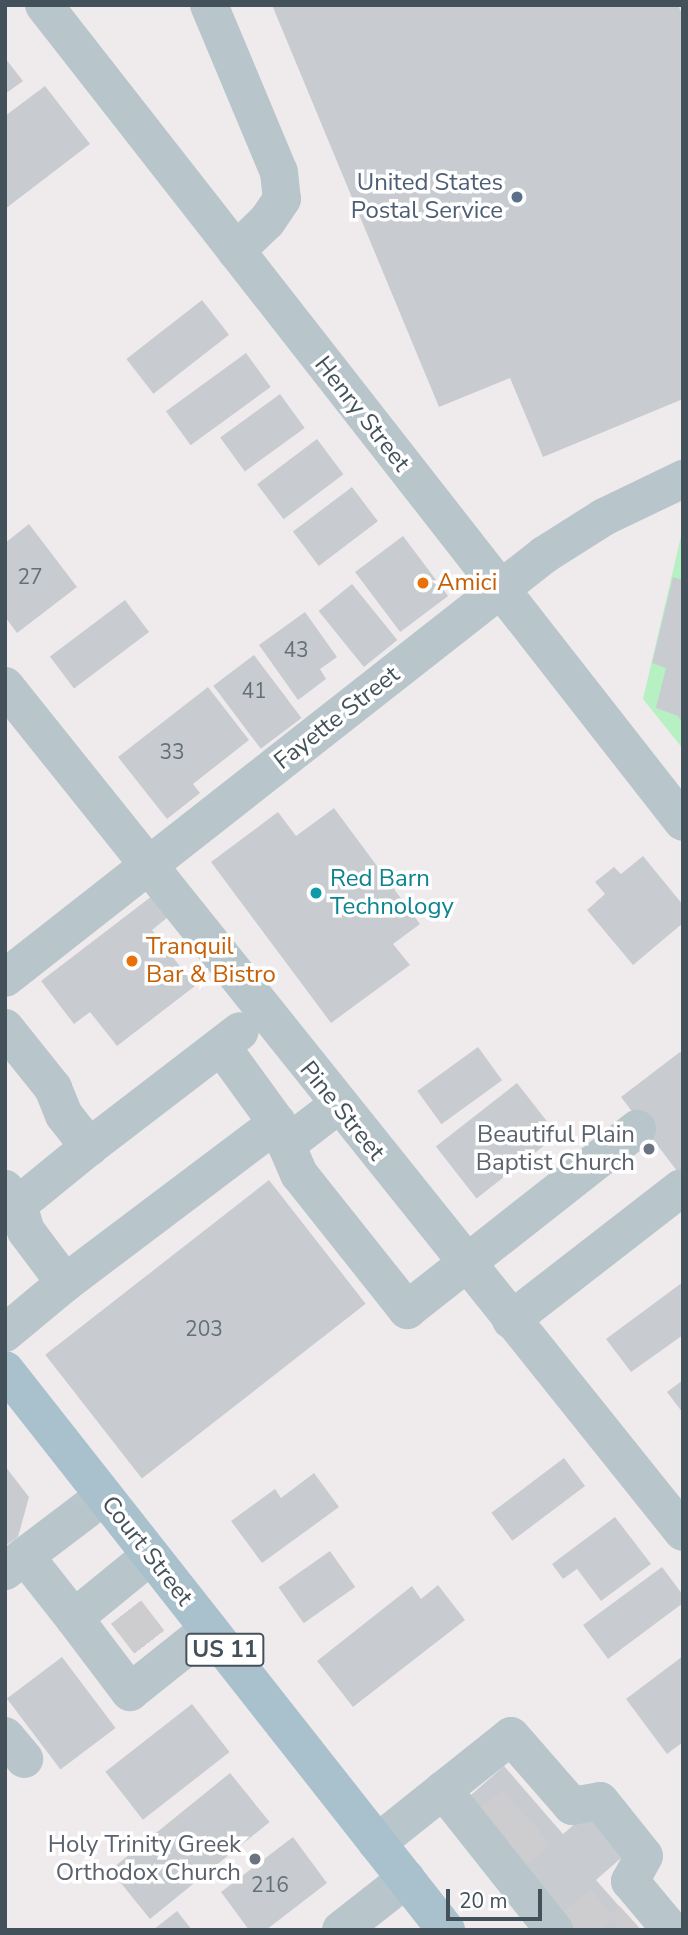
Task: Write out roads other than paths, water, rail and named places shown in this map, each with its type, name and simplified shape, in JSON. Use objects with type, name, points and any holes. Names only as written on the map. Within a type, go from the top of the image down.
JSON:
[{"type":"main road","name":"Court Street","points":[[5,1370],[446,1930]]},
{"type":"street","name":"Henry Street","points":[[44,5],[683,822]]},
{"type":"street","points":[[209,5],[279,172],[282,199],[267,221],[236,251]]},
{"type":"street","name":"Fayette Street","points":[[5,978],[499,589],[604,517],[683,479]]},
{"type":"street","name":"Pine Street","points":[[5,686],[465,1264],[683,1532]]},
{"type":"street","points":[[65,1283],[26,1231],[11,1197],[89,1147],[264,1013]]},
{"type":"street","points":[[5,1028],[53,1088],[64,1115],[89,1147]]},
{"type":"street","points":[[221,1046],[282,1134],[299,1174],[407,1310],[637,1129]]},
{"type":"street","points":[[5,1333],[65,1283],[282,1134],[338,1105]]},
{"type":"street","points":[[511,1320],[681,1188]]},
{"type":"street","points":[[104,1496],[15,1564],[74,1618],[130,1692],[161,1658],[209,1629]]},
{"type":"street","points":[[74,1618],[117,1602],[150,1556]]},
{"type":"street","points":[[377,1843],[511,1736],[550,1801],[600,1801],[644,1856],[639,1906]]},
{"type":"street","points":[[443,1790],[566,1929]]},
{"type":"street","points":[[341,1930],[406,1880]]},
{"type":"tunnel","points":[[126,1612],[157,1652]]},
{"type":"tunnel","points":[[485,1828],[529,1795]]},
{"type":"tunnel","points":[[509,1854],[552,1821]]},
{"type":"tunnel","points":[[573,1928],[611,1897]]},
{"type":"tunnel","points":[[621,1930],[632,1920]]},
{"type":"place","name":"United States Postal Service","points":[[517,197]]},
{"type":"place","name":"Amici","points":[[423,583]]},
{"type":"place","name":"Red Barn Technology","points":[[316,893]]},
{"type":"place","name":"Tranquil Bar & Bistro","points":[[132,961]]},
{"type":"place","name":"Beautiful Plain Baptist Church","points":[[649,1149]]},
{"type":"place","name":"Holy Trinity Greek Orthodox Church","points":[[255,1859]]}]
